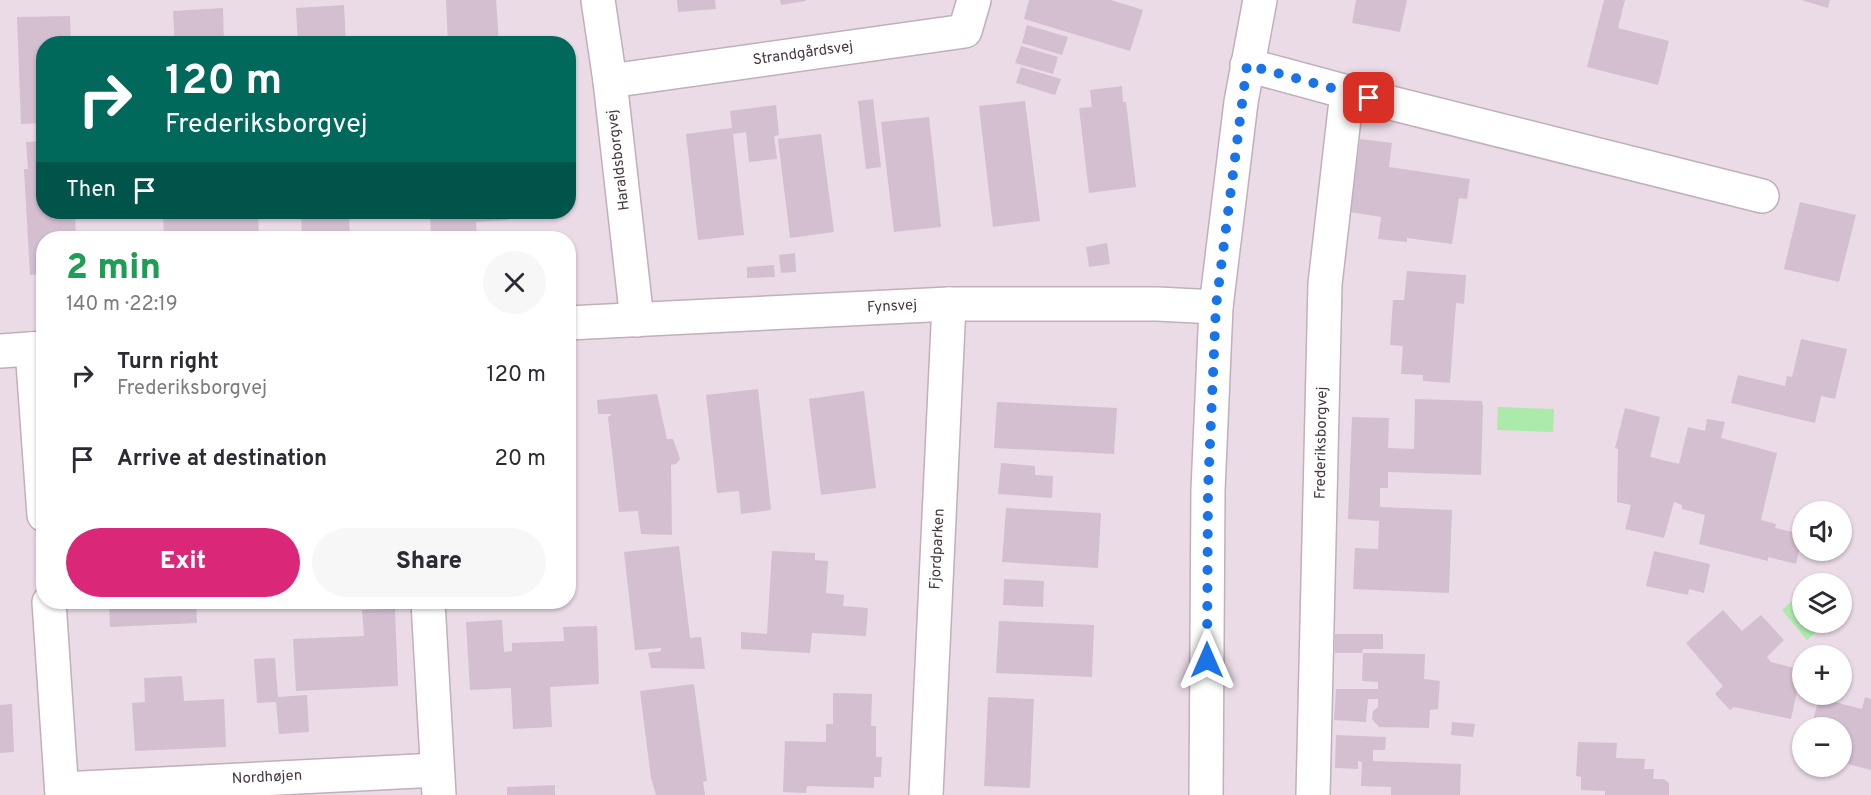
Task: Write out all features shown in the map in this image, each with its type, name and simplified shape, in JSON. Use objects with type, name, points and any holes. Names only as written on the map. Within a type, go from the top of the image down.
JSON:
[{"type":"street","name":"Haraldsborgvej","points":[[598,0],[610,81],[637,320]]},
{"type":"street","name":"Strandgårdsvej","points":[[610,81],[965,31],[974,0]]},
{"type":"street","points":[[1206,795],[1208,490],[1216,306],[1247,65],[1260,0]]},
{"type":"street","points":[[1247,65],[1762,196]]},
{"type":"street","name":"Frederiksborgvej","points":[[1313,795],[1325,284],[1347,92]]},
{"type":"street","name":"Fynsvej","points":[[576,323],[950,304],[1216,306]]},
{"type":"street","name":"Fjordparken","points":[[926,795],[950,304]]},
{"type":"street","points":[[0,351],[36,349]]},
{"type":"street","name":"Nordhøjen","points":[[49,609],[62,792],[438,782],[428,609]]},
{"type":"shaded area","points":[[0,0],[1871,0],[1871,795],[0,795]]},
{"type":"shaded area","points":[[1498,407],[1554,409],[1553,432],[1497,430]]},
{"type":"shaded area","points":[[1792,601],[1792,622],[1782,610]]},
{"type":"shaded area","points":[[1801,633],[1815,633],[1807,640]]},
{"type":"building","points":[[446,0],[496,0],[498,36],[448,36]]},
{"type":"building","points":[[677,0],[715,0],[716,9],[678,12]]},
{"type":"building","points":[[780,0],[806,0],[806,1],[781,5]]},
{"type":"building","points":[[1029,0],[1111,0],[1143,10],[1130,51],[1024,19]]},
{"type":"building","points":[[1356,0],[1407,0],[1400,32],[1352,23]]},
{"type":"building","points":[[1604,0],[1625,0],[1618,28],[1669,41],[1658,85],[1587,67]]},
{"type":"building","points":[[1801,0],[1830,0],[1828,8]]},
{"type":"building","points":[[344,5],[346,36],[298,36],[296,8]]},
{"type":"building","points":[[223,8],[224,36],[175,36],[173,11]]},
{"type":"building","points":[[70,16],[71,36],[36,36],[36,123],[21,124],[17,17]]},
{"type":"building","points":[[1027,25],[1068,37],[1062,55],[1022,43]]},
{"type":"building","points":[[1021,46],[1058,57],[1053,74],[1015,63]]},
{"type":"building","points":[[1021,67],[1061,79],[1055,95],[1016,83]]},
{"type":"building","points":[[1122,86],[1136,187],[1089,193],[1079,108],[1092,107],[1090,90]]},
{"type":"building","points":[[873,99],[881,167],[866,169],[858,101]]},
{"type":"building","points":[[1025,101],[1040,221],[993,227],[979,106]]},
{"type":"building","points":[[776,105],[779,135],[774,136],[777,159],[749,162],[746,132],[733,134],[744,235],[698,240],[686,134],[732,128],[730,111]]},
{"type":"building","points":[[929,117],[941,227],[894,232],[881,122]]},
{"type":"building","points":[[821,134],[834,232],[790,238],[778,139]]},
{"type":"building","points":[[1360,139],[1392,143],[1389,167],[1470,179],[1467,199],[1459,198],[1452,244],[1407,238],[1407,242],[1378,239],[1381,217],[1350,212]]},
{"type":"building","points":[[36,141],[36,219],[75,219],[76,231],[36,231],[36,275],[30,275],[24,169],[28,169],[26,142]]},
{"type":"building","points":[[1800,202],[1856,215],[1839,282],[1784,269]]},
{"type":"building","points":[[163,219],[258,219],[259,231],[164,231]]},
{"type":"building","points":[[301,219],[349,219],[350,231],[302,231]]},
{"type":"building","points":[[430,219],[508,219],[476,222],[477,231],[431,231]]},
{"type":"building","points":[[1107,243],[1110,264],[1089,267],[1086,247]]},
{"type":"building","points":[[795,253],[796,272],[781,273],[779,255]]},
{"type":"building","points":[[774,265],[775,277],[747,278],[747,267]]},
{"type":"building","points":[[1407,271],[1466,275],[1464,304],[1456,303],[1450,383],[1423,381],[1423,375],[1401,374],[1403,346],[1390,345],[1393,300],[1404,300]]},
{"type":"building","points":[[1801,339],[1847,349],[1835,399],[1821,396],[1815,423],[1731,403],[1738,375],[1785,386],[1787,376],[1792,377]]},
{"type":"building","points":[[758,389],[771,510],[741,514],[739,491],[717,493],[706,395]]},
{"type":"building","points":[[864,391],[876,488],[821,495],[809,399]]},
{"type":"building","points":[[657,394],[667,439],[673,439],[680,459],[676,464],[671,465],[672,535],[641,534],[638,511],[619,512],[608,417],[612,414],[598,414],[597,400]]},
{"type":"building","points":[[1415,399],[1482,401],[1483,406],[1481,475],[1388,472],[1388,488],[1380,488],[1380,507],[1452,510],[1449,593],[1353,589],[1355,548],[1378,549],[1379,521],[1348,519],[1352,417],[1389,418],[1388,448],[1414,449]]},
{"type":"building","points":[[997,402],[1117,408],[1114,454],[994,448]]},
{"type":"building","points":[[1625,408],[1660,417],[1650,457],[1679,464],[1688,427],[1705,431],[1707,419],[1725,422],[1721,438],[1777,453],[1761,520],[1776,524],[1775,528],[1792,532],[1792,561],[1797,561],[1796,564],[1768,557],[1768,561],[1699,544],[1705,515],[1682,509],[1682,505],[1674,502],[1664,538],[1625,529],[1631,505],[1617,502],[1618,449],[1615,448]]},
{"type":"building","points":[[1001,463],[1035,466],[1035,475],[1053,476],[1052,498],[998,494]]},
{"type":"building","points":[[1006,508],[1101,513],[1098,568],[1002,562]]},
{"type":"building","points":[[679,546],[690,638],[701,637],[705,669],[651,668],[648,653],[661,651],[661,648],[635,650],[624,552]]},
{"type":"building","points":[[772,551],[815,553],[815,560],[828,561],[826,593],[844,595],[843,606],[868,608],[866,636],[812,633],[810,653],[741,649],[741,632],[767,634]]},
{"type":"building","points":[[1654,551],[1710,564],[1704,593],[1689,589],[1688,595],[1646,586]]},
{"type":"building","points":[[1004,579],[1044,581],[1043,607],[1003,605]]},
{"type":"building","points":[[109,609],[196,609],[197,623],[110,627]]},
{"type":"building","points":[[395,609],[398,686],[296,691],[293,639],[364,636],[362,610]]},
{"type":"building","points":[[1723,610],[1742,631],[1761,615],[1784,640],[1767,657],[1771,662],[1792,667],[1792,705],[1794,705],[1791,719],[1734,707],[1730,710],[1715,694],[1723,686],[1686,643]]},
{"type":"building","points":[[502,620],[504,652],[512,651],[512,643],[564,641],[563,627],[597,626],[599,684],[550,687],[552,727],[513,729],[511,688],[470,690],[466,622]]},
{"type":"building","points":[[999,621],[1094,625],[1092,677],[996,673]]},
{"type":"building","points":[[1335,634],[1383,634],[1383,649],[1363,649],[1362,653],[1335,653]]},
{"type":"building","points":[[1363,653],[1425,654],[1424,679],[1440,681],[1438,709],[1430,710],[1429,728],[1379,727],[1372,719],[1373,711],[1378,707],[1378,699],[1368,699],[1366,722],[1334,720],[1336,689],[1378,689],[1378,682],[1362,681]]},
{"type":"building","points":[[275,658],[278,697],[307,695],[309,732],[279,734],[276,702],[257,703],[254,659]]},
{"type":"building","points":[[182,676],[184,701],[224,699],[226,747],[135,751],[132,703],[145,702],[144,678]]},
{"type":"building","points":[[694,684],[707,781],[703,782],[705,795],[656,795],[651,778],[640,691]]},
{"type":"building","points":[[833,693],[872,694],[871,726],[876,726],[876,757],[882,757],[881,777],[874,777],[874,788],[807,786],[806,793],[783,792],[785,741],[826,742],[826,724],[833,724]]},
{"type":"building","points":[[988,697],[1034,699],[1030,788],[984,786]]},
{"type":"building","points":[[1865,697],[1871,699],[1871,770],[1852,765],[1852,717],[1814,717],[1817,705],[1846,705],[1862,709]]},
{"type":"building","points":[[12,704],[14,752],[0,753],[0,705]]},
{"type":"building","points":[[1452,722],[1475,724],[1473,737],[1451,735]]},
{"type":"building","points":[[1336,735],[1386,737],[1385,750],[1373,750],[1373,761],[1461,764],[1460,795],[1391,795],[1391,787],[1361,786],[1362,762],[1358,761],[1358,769],[1335,768]]},
{"type":"building","points":[[1578,742],[1617,743],[1616,758],[1645,759],[1644,769],[1654,769],[1653,779],[1664,779],[1669,783],[1669,795],[1605,795],[1605,791],[1581,790],[1581,777],[1576,776]]},
{"type":"building","points":[[555,785],[555,795],[507,795],[507,787]]},
{"type":"route","points":[[1207,660],[1208,490],[1216,306],[1247,65],[1369,98]]}]
